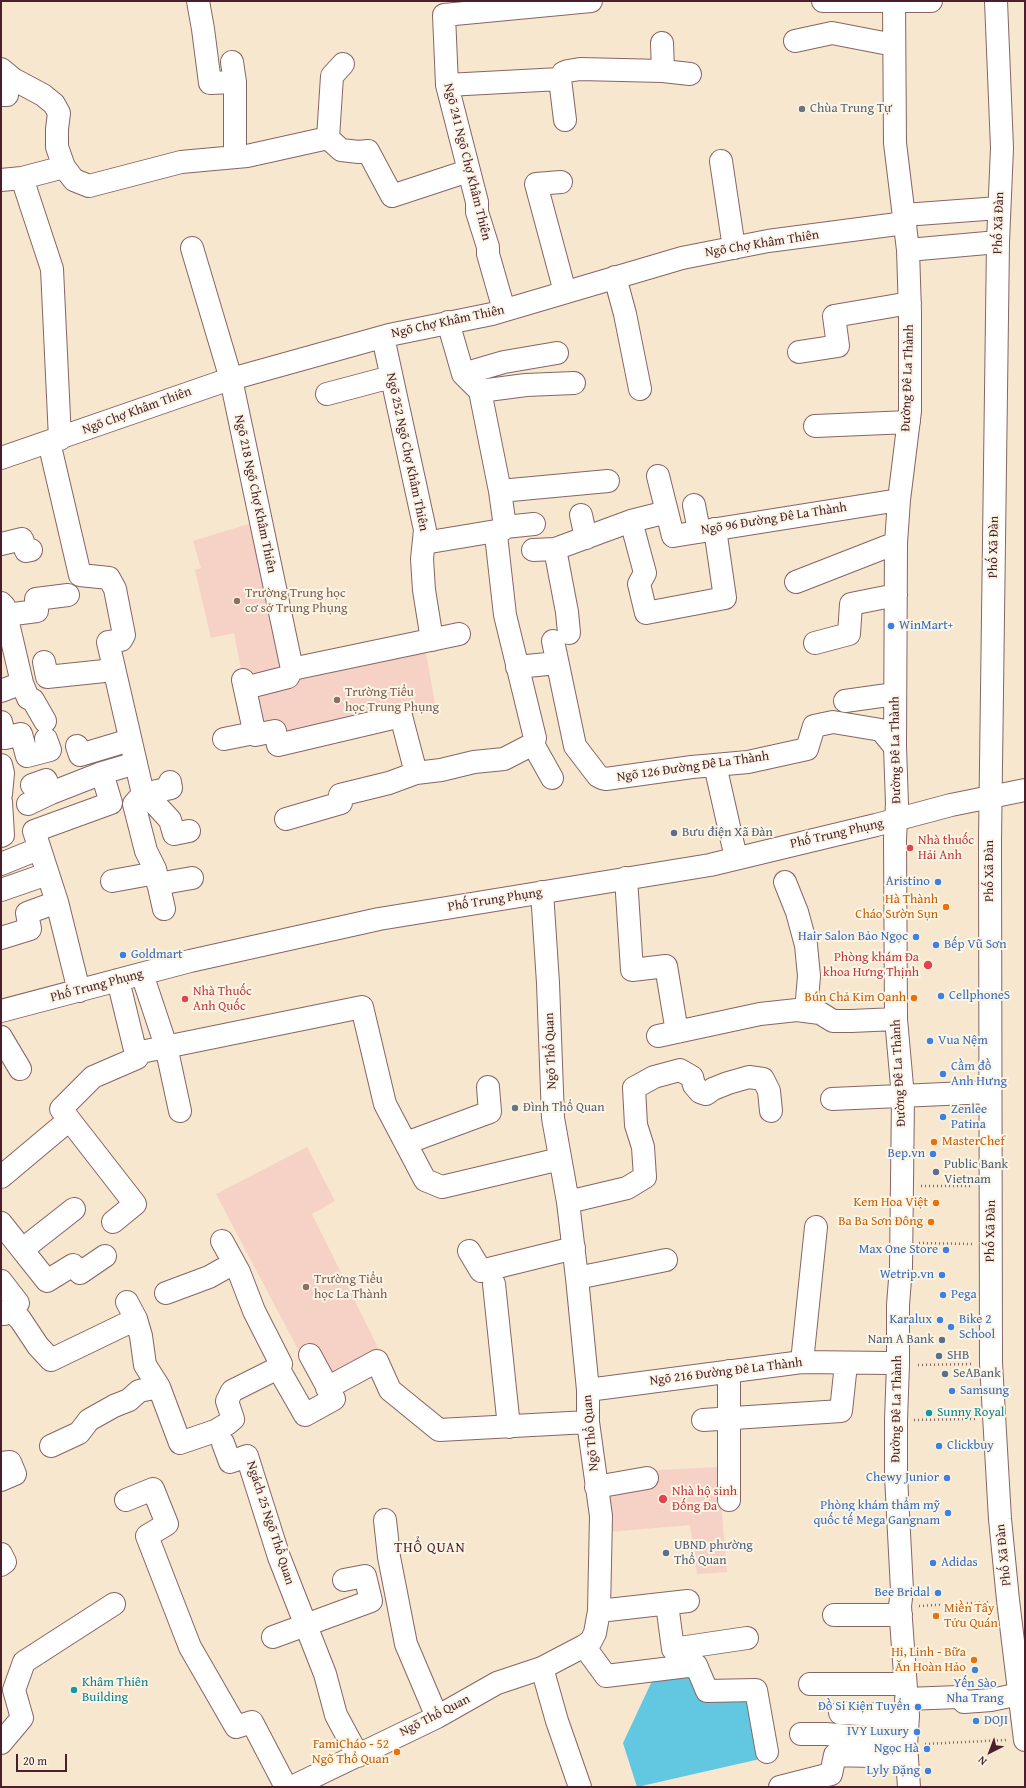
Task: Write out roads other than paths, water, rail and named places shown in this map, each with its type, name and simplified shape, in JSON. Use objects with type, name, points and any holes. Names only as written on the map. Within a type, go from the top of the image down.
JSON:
[{"type":"street","points":[[198,1],[210,83],[233,72],[235,158]]},
{"type":"street","name":"Ngõ 241 Ngõ Chợ Khâm Thiên","points":[[504,310],[488,254],[488,247],[477,212],[478,202],[468,171],[447,85],[444,15],[466,7],[591,1]]},
{"type":"street","points":[[823,1],[931,1]]},
{"type":"street","name":"Đường Đê La Thành","points":[[894,1],[895,143],[908,250],[910,303],[909,422],[899,500],[896,543],[895,694],[897,820],[895,839],[896,1019],[903,1097],[901,1243],[895,1364],[896,1476],[902,1590],[901,1611],[909,1787]]},
{"type":"street","name":"Phố Xã Đàn","points":[[996,1],[1002,148],[998,242],[991,797],[991,1363],[1000,1519],[1025,1739]]},
{"type":"street","points":[[795,40],[832,33],[894,45]]},
{"type":"street","points":[[662,43],[663,71]]},
{"type":"street","points":[[328,138],[332,76],[344,64]]},
{"type":"street","points":[[1,68],[13,79],[43,95],[54,104],[59,113],[56,129],[56,147],[64,167],[74,180],[89,186],[182,162],[235,158],[328,138]]},
{"type":"street","points":[[565,120],[560,79],[563,73],[580,69],[663,71],[690,74]]},
{"type":"street","points":[[447,85],[560,79]]},
{"type":"street","points":[[328,138],[341,150],[359,152],[368,151],[392,196],[468,171]]},
{"type":"street","points":[[721,161],[734,248]]},
{"type":"street","points":[[64,167],[11,179],[52,269],[54,440],[80,575],[109,578],[115,589],[124,635],[121,640],[108,642],[144,794],[170,820],[174,834],[189,831]]},
{"type":"street","points":[[562,182],[536,184],[565,292]]},
{"type":"street","name":"Ngõ Chợ Khâm Thiên","points":[[1,458],[206,386],[382,337],[504,310],[682,258],[768,241],[905,219],[999,208]]},
{"type":"street","points":[[908,250],[998,242]]},
{"type":"street","name":"Ngõ 218 Ngõ Chợ Khâm Thiên","points":[[192,248],[231,379],[292,669]]},
{"type":"street","points":[[615,277],[625,314],[640,389]]},
{"type":"street","points":[[799,352],[838,346],[834,316],[910,303]]},
{"type":"street","points":[[448,322],[463,374],[480,392],[500,491],[504,528]]},
{"type":"street","name":"Ngõ 252 Ngõ Chợ Khâm Thiên","points":[[382,337],[425,530],[422,559],[424,590],[432,640]]},
{"type":"street","points":[[463,374],[504,362],[557,353]]},
{"type":"street","points":[[327,394],[391,377]]},
{"type":"street","points":[[480,392],[526,385],[574,383]]},
{"type":"street","points":[[816,426],[909,422]]},
{"type":"street","name":"Ngõ 96 Đường Đê La Thành","points":[[658,476],[673,536],[899,500]]},
{"type":"street","points":[[500,491],[608,481]]},
{"type":"street","points":[[631,521],[645,573],[639,584],[646,613],[725,598],[707,530],[694,505]]},
{"type":"street","points":[[517,667],[557,663],[567,612],[544,549],[586,538],[631,521],[667,512]]},
{"type":"street","points":[[581,516],[586,538]]},
{"type":"street","points":[[424,543],[534,524]]},
{"type":"street","points":[[504,528],[496,535],[505,615],[535,738],[534,744],[552,778]]},
{"type":"street","points":[[1,544],[22,538],[26,551],[31,550]]},
{"type":"street","points":[[796,582],[896,543]]},
{"type":"street","points":[[1,691],[7,635],[37,611],[36,599],[68,595]]},
{"type":"street","points":[[815,643],[848,634],[851,604],[896,595]]},
{"type":"street","points":[[254,733],[244,684],[288,677],[292,669],[459,634]]},
{"type":"street","points":[[7,635],[44,660],[47,677],[114,670]]},
{"type":"street","points":[[2,728],[5,738],[21,734],[27,756],[50,750],[45,730],[33,700],[28,698],[7,635]]},
{"type":"street","name":"Ngõ 126 Đường Đê La Thành","points":[[557,663],[564,688],[575,746],[598,776],[606,779],[748,762],[807,749],[814,726],[833,722],[881,730],[895,747]]},
{"type":"street","points":[[845,700],[895,694]]},
{"type":"street","points":[[224,739],[254,733],[254,735],[275,731],[278,745],[401,716],[416,773]]},
{"type":"street","points":[[77,746],[80,755],[130,740]]},
{"type":"street","points":[[286,819],[341,803],[340,795],[389,783],[416,773],[441,770],[474,762],[504,759],[534,744]]},
{"type":"street","points":[[37,794],[136,763]]},
{"type":"street","points":[[715,765],[736,858]]},
{"type":"street","points":[[79,991],[57,902],[38,849],[34,831],[111,803],[102,773]]},
{"type":"street","points":[[164,909],[157,878],[146,852],[134,804],[144,794],[171,788],[170,782]]},
{"type":"street","points":[[1,786],[3,835],[1,836]]},
{"type":"street","name":"Phố Trung Phụng","points":[[1,1011],[190,961],[380,919],[710,864],[897,820],[951,805],[1025,790]]},
{"type":"street","points":[[1,864],[38,849]]},
{"type":"street","points":[[1,890],[47,874]]},
{"type":"street","points":[[112,881],[157,878],[192,878]]},
{"type":"street","points":[[626,878],[632,970],[666,966],[668,1034],[760,1014],[797,1010],[820,1013],[833,1020],[851,1021],[896,1019]]},
{"type":"street","points":[[785,882],[797,912],[806,945],[809,976],[806,1011]]},
{"type":"street","name":"Ngõ Thổ Quan","points":[[292,1787],[437,1717],[498,1683],[542,1668],[584,1646],[591,1641],[595,1633],[599,1611],[601,1516],[588,1422],[588,1390],[574,1248],[568,1202],[553,1118],[548,983],[542,892]]},
{"type":"street","points":[[1,923],[27,915],[27,913],[57,902]]},
{"type":"street","points":[[1,938],[30,928],[27,915]]},
{"type":"street","points":[[142,974],[166,1046],[180,1111]]},
{"type":"street","points":[[113,1222],[141,1199],[69,1120],[61,1109],[93,1078],[137,1058],[118,980]]},
{"type":"street","points":[[136,1053],[362,1007],[385,1104],[425,1180],[442,1187],[560,1159]]},
{"type":"street","points":[[1,1036],[20,1069]]},
{"type":"street","points":[[568,1202],[627,1188],[644,1177],[643,1148],[636,1125],[634,1088],[654,1077],[680,1070],[692,1077],[694,1085],[700,1092],[706,1094],[713,1089],[748,1077],[763,1079],[768,1091],[771,1111]]},
{"type":"street","points":[[406,1143],[490,1112],[488,1087]]},
{"type":"street","points":[[832,1099],[990,1092]]},
{"type":"street","points":[[1,1177],[69,1120]]},
{"type":"street","points":[[23,1250],[74,1209]]},
{"type":"street","points":[[1,1223],[47,1282],[73,1265],[80,1273],[105,1256]]},
{"type":"street","points":[[802,1362],[816,1227]]},
{"type":"street","points":[[1,1281],[18,1303],[6,1313],[20,1319],[38,1346],[51,1360],[131,1310],[141,1336],[145,1365],[158,1387],[180,1443],[215,1431],[227,1424],[233,1418],[227,1401],[232,1391],[278,1368],[281,1364],[254,1311],[234,1263],[222,1241]]},
{"type":"street","points":[[469,1251],[482,1271],[574,1248]]},
{"type":"street","points":[[577,1278],[666,1260]]},
{"type":"street","points":[[166,1294],[209,1277],[234,1263]]},
{"type":"street","points":[[494,1284],[508,1427]]},
{"type":"street","points":[[278,1368],[305,1415],[334,1399],[310,1356]]},
{"type":"street","points":[[328,1388],[377,1361],[390,1390],[439,1430],[588,1422]]},
{"type":"street","name":"Ngõ 216 Đường Đê La Thành","points":[[588,1390],[802,1362],[895,1364]]},
{"type":"street","points":[[703,1420],[841,1411],[846,1364]]},
{"type":"street","points":[[729,1371],[730,1500]]},
{"type":"street","points":[[51,1446],[79,1433],[89,1420],[114,1406],[129,1400],[139,1391],[158,1387]]},
{"type":"street","name":"Ngách 25 Ngõ Thổ Quan","points":[[223,1443],[230,1462],[247,1456],[279,1557],[325,1674],[336,1715],[358,1756]]},
{"type":"street","points":[[1,1463],[10,1462],[15,1474],[1,1480]]},
{"type":"street","points":[[596,1487],[647,1478]]},
{"type":"street","points":[[126,1500],[153,1490],[167,1524],[147,1536],[190,1647],[236,1727],[252,1722],[286,1787]]},
{"type":"street","points":[[385,1520],[389,1557],[406,1644],[437,1717]]},
{"type":"street","points":[[1,1554],[5,1562],[1,1565]]},
{"type":"street","points":[[273,1637],[371,1601],[365,1576],[344,1580]]},
{"type":"street","points":[[599,1611],[688,1601]]},
{"type":"street","points":[[1,1743],[22,1718],[14,1690],[24,1662],[114,1604]]},
{"type":"street","points":[[667,1604],[673,1649],[747,1638]]},
{"type":"street","points":[[834,1615],[901,1611]]},
{"type":"street","points":[[584,1646],[606,1676],[696,1665],[707,1691],[756,1690],[767,1752]]},
{"type":"street","points":[[542,1668],[557,1721],[580,1787]]},
{"type":"street","points":[[810,1684],[907,1723]]},
{"type":"street","points":[[780,1787],[831,1774],[835,1755],[907,1723],[959,1696],[964,1702],[991,1700],[1020,1694]]},
{"type":"street","points":[[840,1713],[907,1723]]},
{"type":"street","points":[[801,1734],[860,1737],[907,1723]]},
{"type":"water","points":[[694,1675],[752,1695],[760,1759],[637,1787],[623,1743],[652,1681]]},
{"type":"place","name":"Chùa Trung Tự","points":[[802,109]]},
{"type":"place","name":"Trường Trung học cơ sở Trung Phụng","points":[[237,601]]},
{"type":"place","name":"WinMart+","points":[[891,626]]},
{"type":"place","name":"Trường Tiểu học Trung Phụng","points":[[337,700]]},
{"type":"place","name":"Bưu điện Xã Đàn","points":[[674,833]]},
{"type":"place","name":"Nhà thuốc Hải Anh","points":[[910,848]]},
{"type":"place","name":"Aristino","points":[[938,882]]},
{"type":"place","name":"Hà Thành Cháo Sườn Sụn","points":[[946,907]]},
{"type":"place","name":"Hair Salon Bảo Ngọc","points":[[916,937]]},
{"type":"place","name":"Bếp Vũ Sơn","points":[[936,945]]},
{"type":"place","name":"Goldmart","points":[[123,955]]},
{"type":"place","name":"Phòng khám Đa khoa Hưng Thịnh","points":[[928,965]]},
{"type":"place","name":"CellphoneS","points":[[941,996]]},
{"type":"place","name":"Bún Chả Kim Oanh","points":[[914,998]]},
{"type":"place","name":"Nhà Thuốc Anh Quốc","points":[[185,999]]},
{"type":"place","name":"Vua Nệm","points":[[930,1041]]},
{"type":"place","name":"Cầm đồ Anh Hưng","points":[[943,1074]]},
{"type":"place","name":"Đình Thổ Quan","points":[[515,1108]]},
{"type":"place","name":"Zenlee Patina","points":[[943,1117]]},
{"type":"place","name":"MasterChef","points":[[934,1142]]},
{"type":"place","name":"Bep.vn","points":[[933,1154]]},
{"type":"place","name":"Public Bank Vietnam","points":[[936,1172]]},
{"type":"place","name":"Kem Hoa Việt","points":[[936,1203]]},
{"type":"place","name":"Ba Ba Sơn Đông","points":[[931,1222]]},
{"type":"place","name":"Max One Store","points":[[946,1250]]},
{"type":"place","name":"Wetrip.vn","points":[[942,1275]]},
{"type":"place","name":"Trường Tiểu học La Thành","points":[[306,1287]]},
{"type":"place","name":"Pega","points":[[943,1295]]},
{"type":"place","name":"Karalux","points":[[940,1320]]},
{"type":"place","name":"Bike 2 School","points":[[951,1327]]},
{"type":"place","name":"Nam A Bank","points":[[942,1340]]},
{"type":"place","name":"SHB","points":[[939,1356]]},
{"type":"place","name":"SeABank","points":[[945,1374]]},
{"type":"place","name":"Samsung","points":[[952,1391]]},
{"type":"place","name":"Sunny Royal","points":[[929,1413]]},
{"type":"place","name":"Clickbuy","points":[[939,1446]]},
{"type":"place","name":"Chewy Junior","points":[[947,1478]]},
{"type":"place","name":"Nhà hộ sinh Đống Đa","points":[[663,1499]]},
{"type":"place","name":"Phòng khám thẩm mỹ quốc tế Mega Gangnam","points":[[948,1513]]},
{"type":"place","name":"UBND phường Thổ Quan","points":[[666,1553]]},
{"type":"place","name":"Adidas","points":[[933,1563]]},
{"type":"place","name":"Bee Bridal","points":[[938,1593]]},
{"type":"place","name":"Miền Tây Tửu Quán","points":[[936,1616]]},
{"type":"place","name":"Hi, Linh - Bữa Ăn Hoàn Hảo","points":[[974,1660]]},
{"type":"place","name":"Yến Sào Nha Trang","points":[[975,1670]]},
{"type":"place","name":"Khâm Thiên Building","points":[[74,1690]]},
{"type":"place","name":"Đồ Si Kiện Tuyển","points":[[918,1707]]},
{"type":"place","name":"DOJI","points":[[976,1721]]},
{"type":"place","name":"IVY Luxury","points":[[917,1732]]},
{"type":"place","name":"Ngọc Hà","points":[[927,1749]]},
{"type":"place","name":"FamiCháo - 52 Ngõ Thổ Quan","points":[[397,1752]]},
{"type":"place","name":"Lyly Đặng","points":[[928,1771]]},
{"type":"district","name":"THỔ QUAN","points":[[430,1548]]}]
